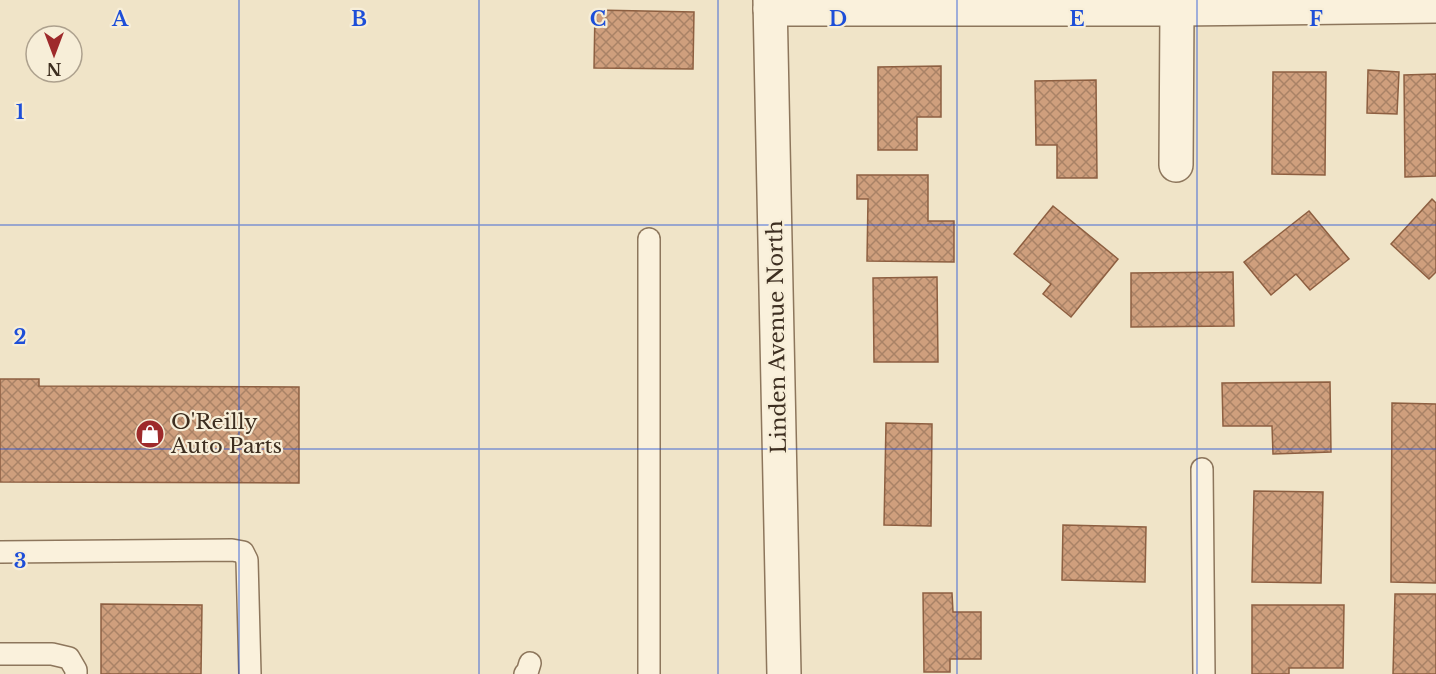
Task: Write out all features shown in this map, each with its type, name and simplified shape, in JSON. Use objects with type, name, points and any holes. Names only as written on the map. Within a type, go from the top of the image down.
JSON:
[{"type":"street","points":[[770,4],[1177,9],[1436,6]]},
{"type":"street","name":"Linden Avenue North","points":[[770,4],[784,674]]},
{"type":"street","points":[[1176,165],[1177,9]]},
{"type":"lane","points":[[649,239],[649,674]]},
{"type":"lane","points":[[1202,469],[1204,674]]},
{"type":"lane","points":[[0,552],[232,550],[243,552],[247,560],[249,586],[250,674]]},
{"type":"lane","points":[[0,654],[52,654],[69,658],[76,674]]},
{"type":"building","points":[[595,10],[694,12],[693,69],[594,68]]},
{"type":"building","points":[[941,66],[941,117],[917,117],[917,150],[878,150],[878,67]]},
{"type":"building","points":[[1368,70],[1399,72],[1397,114],[1367,113]]},
{"type":"building","points":[[1273,72],[1326,72],[1325,175],[1272,174]]},
{"type":"building","points":[[1436,74],[1436,176],[1405,177],[1404,75]]},
{"type":"building","points":[[1096,80],[1097,178],[1057,178],[1057,145],[1036,145],[1035,81]]},
{"type":"building","points":[[857,175],[928,175],[928,221],[954,221],[954,262],[867,261],[868,199],[857,199]]},
{"type":"building","points":[[1432,199],[1436,203],[1436,272],[1429,279],[1391,244]]},
{"type":"building","points":[[1053,206],[1118,259],[1071,317],[1043,294],[1051,284],[1014,254]]},
{"type":"building","points":[[1309,211],[1349,259],[1310,290],[1296,274],[1271,295],[1244,262]]},
{"type":"building","points":[[1233,272],[1234,326],[1131,327],[1131,273]]},
{"type":"building","points":[[937,277],[938,362],[874,362],[873,278]]},
{"type":"building","name":"O'Reilly Auto Parts","points":[[0,379],[39,379],[39,386],[299,387],[299,483],[0,482]]},
{"type":"building","points":[[1330,382],[1331,452],[1273,454],[1272,426],[1223,426],[1222,383]]},
{"type":"building","points":[[1392,403],[1436,404],[1436,583],[1391,582]]},
{"type":"building","points":[[886,423],[932,424],[931,526],[884,525]]},
{"type":"building","points":[[1254,491],[1323,492],[1321,583],[1252,582]]},
{"type":"building","points":[[1063,525],[1146,527],[1145,582],[1062,580]]},
{"type":"building","points":[[923,593],[952,593],[953,612],[981,612],[981,659],[950,659],[950,672],[924,672]]},
{"type":"building","points":[[1395,594],[1436,594],[1436,674],[1393,674]]},
{"type":"building","points":[[101,604],[202,605],[201,674],[101,674]]},
{"type":"building","points":[[1252,605],[1344,605],[1343,668],[1289,668],[1289,674],[1252,674]]},
{"type":"place","name":"O'Reilly Auto Parts","points":[[150,434]]}]
